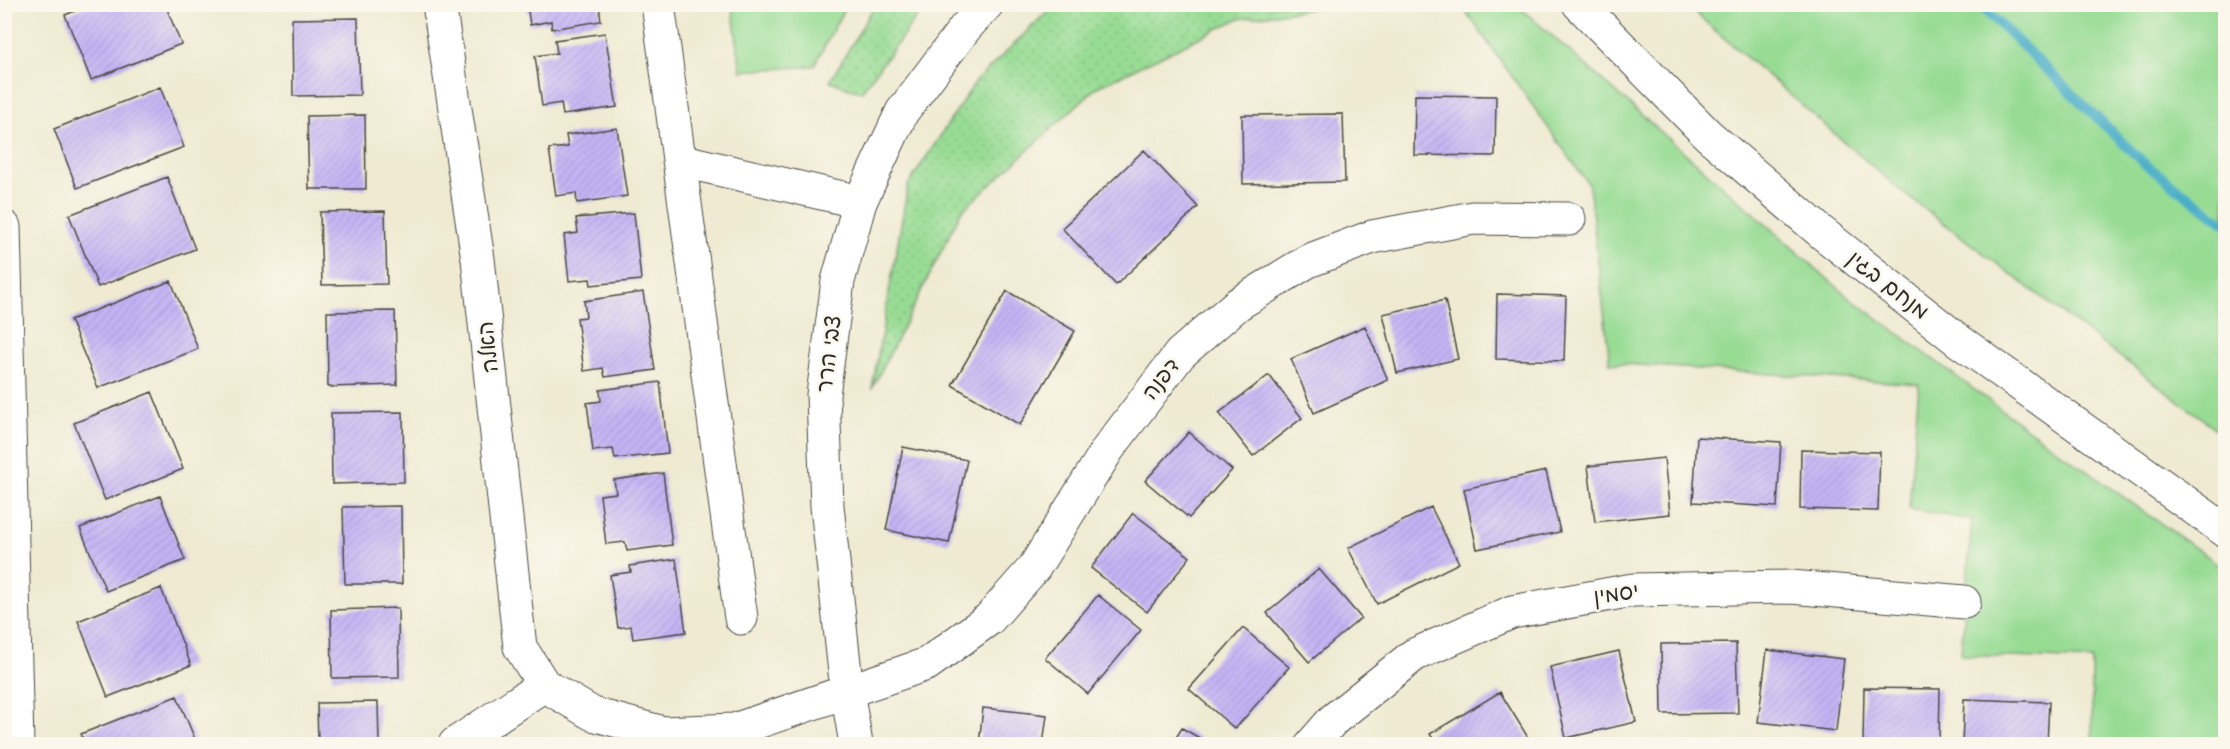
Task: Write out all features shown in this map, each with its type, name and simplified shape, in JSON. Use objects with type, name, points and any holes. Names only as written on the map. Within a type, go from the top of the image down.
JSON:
[{"type":"street","name":"האלה","points":[[439,4],[478,259],[520,647],[544,685],[593,714],[663,733],[734,730],[846,691]]},
{"type":"street","points":[[657,4],[741,618]]},
{"type":"street","name":"צבי הרר","points":[[855,744],[846,691],[827,506],[823,395],[838,281],[860,202],[902,112],[965,28],[987,4]]},
{"type":"street","name":"מנחם בגין","points":[[1579,4],[1708,135],[1821,232],[1959,341],[2226,531]]},
{"type":"street","points":[[679,160],[860,202]]},
{"type":"street","name":"דפנה","points":[[846,691],[927,664],[988,620],[1034,568],[1108,449],[1180,354],[1238,304],[1308,261],[1372,237],[1473,218],[1569,219]]},
{"type":"street","points":[[4,227],[17,744]]},
{"type":"street","name":"יסמין","points":[[1312,744],[1333,720],[1414,655],[1512,612],[1633,590],[1791,587],[1964,602]]},
{"type":"street","points":[[455,744],[544,685]]},
{"type":"green space","points":[[732,4],[846,5],[814,66],[741,71]]},
{"type":"green space","points":[[875,5],[926,5],[861,92],[830,81]]},
{"type":"green space","points":[[1054,5],[1342,5],[1238,19],[1097,87],[961,212],[872,389],[908,185],[976,81]]},
{"type":"green space","points":[[1517,5],[1846,295],[2029,430],[2225,569],[2225,744],[2092,744],[2092,660],[1961,655],[1972,520],[1909,509],[1919,384],[1610,363],[1589,185],[1464,9]]},
{"type":"green space","points":[[1689,5],[2225,5],[2225,436],[1901,191],[1702,19]]},
{"type":"building","points":[[92,4],[165,4],[181,44],[91,80],[65,15]]},
{"type":"building","points":[[527,4],[599,4],[601,21],[552,29],[551,21],[530,25]]},
{"type":"building","points":[[358,18],[360,95],[293,96],[292,19]]},
{"type":"building","points":[[605,33],[617,107],[563,115],[561,103],[542,106],[535,56],[557,53],[555,40]]},
{"type":"building","points":[[160,87],[184,147],[77,188],[54,129]]},
{"type":"building","points":[[1415,95],[1496,96],[1495,156],[1414,155]]},
{"type":"building","points":[[1343,114],[1345,182],[1243,184],[1242,115]]},
{"type":"building","points":[[365,115],[366,189],[309,189],[307,116]]},
{"type":"building","points":[[617,128],[627,196],[577,203],[576,193],[556,196],[549,149],[568,147],[566,135]]},
{"type":"building","points":[[1144,150],[1198,207],[1116,285],[1062,228]]},
{"type":"building","points":[[167,177],[195,249],[98,287],[69,215]]},
{"type":"building","points":[[385,211],[387,284],[322,285],[320,212]]},
{"type":"building","points":[[634,213],[641,280],[591,285],[590,279],[569,281],[564,235],[578,233],[576,218]]},
{"type":"building","points":[[171,281],[198,349],[98,388],[70,320]]},
{"type":"building","points":[[1007,291],[1075,331],[1020,425],[952,385]]},
{"type":"building","points":[[643,292],[655,370],[605,377],[603,368],[584,371],[577,318],[586,317],[584,301]]},
{"type":"building","points":[[1497,294],[1566,296],[1564,361],[1496,359]]},
{"type":"building","points":[[1445,300],[1458,359],[1397,373],[1383,314]]},
{"type":"building","points":[[395,311],[397,385],[328,387],[327,312]]},
{"type":"building","points":[[1365,326],[1388,380],[1314,413],[1291,359]]},
{"type":"building","points":[[1269,375],[1302,418],[1253,456],[1219,413]]},
{"type":"building","points":[[660,382],[668,453],[615,459],[613,449],[593,451],[587,403],[601,401],[600,390]]},
{"type":"building","points":[[152,392],[183,469],[105,500],[74,423]]},
{"type":"building","points":[[403,412],[404,482],[332,484],[331,413]]},
{"type":"building","points":[[1189,432],[1232,470],[1189,518],[1145,481]]},
{"type":"building","points":[[1697,437],[1781,442],[1777,507],[1693,502]]},
{"type":"building","points":[[903,447],[967,460],[949,543],[886,530]]},
{"type":"building","points":[[1801,450],[1880,452],[1878,511],[1800,509]]},
{"type":"building","points":[[1664,458],[1670,514],[1595,522],[1588,466]]},
{"type":"building","points":[[1546,471],[1560,532],[1477,549],[1464,489]]},
{"type":"building","points":[[663,473],[672,545],[627,551],[625,542],[606,544],[600,495],[616,493],[614,480]]},
{"type":"building","points":[[160,496],[185,560],[106,591],[80,528]]},
{"type":"building","points":[[401,506],[402,584],[345,584],[343,507]]},
{"type":"building","points":[[1431,507],[1459,563],[1377,604],[1348,548]]},
{"type":"building","points":[[1133,513],[1190,557],[1147,612],[1091,568]]},
{"type":"building","points":[[676,559],[686,632],[633,639],[631,626],[618,628],[610,575],[631,572],[630,566]]},
{"type":"building","points":[[1319,569],[1361,618],[1309,662],[1267,613]]},
{"type":"building","points":[[161,588],[191,665],[108,697],[78,621]]},
{"type":"building","points":[[1098,595],[1141,630],[1088,694],[1045,658]]},
{"type":"building","points":[[398,608],[399,677],[332,678],[331,610]]},
{"type":"building","points":[[1243,628],[1289,667],[1235,729],[1189,689]]},
{"type":"building","points":[[1736,643],[1738,713],[1662,714],[1661,644]]},
{"type":"building","points":[[1767,650],[1844,659],[1836,731],[1758,722]]},
{"type":"building","points":[[1619,651],[1636,722],[1566,738],[1550,667]]},
{"type":"building","points":[[1864,688],[1940,689],[1939,744],[1863,744]]},
{"type":"building","points":[[1500,692],[1532,744],[1436,744],[1430,734]]},
{"type":"building","points":[[177,696],[197,744],[85,744],[81,734]]},
{"type":"building","points":[[1964,699],[2049,702],[2047,744],[1962,744]]},
{"type":"building","points":[[378,702],[379,744],[318,744],[317,703]]},
{"type":"building","points":[[983,708],[1047,715],[1043,744],[979,744]]},
{"type":"building","points":[[1182,728],[1210,744],[1172,744]]},
{"type":"waterway","points":[[1979,4],[2146,165],[2226,224]]}]
